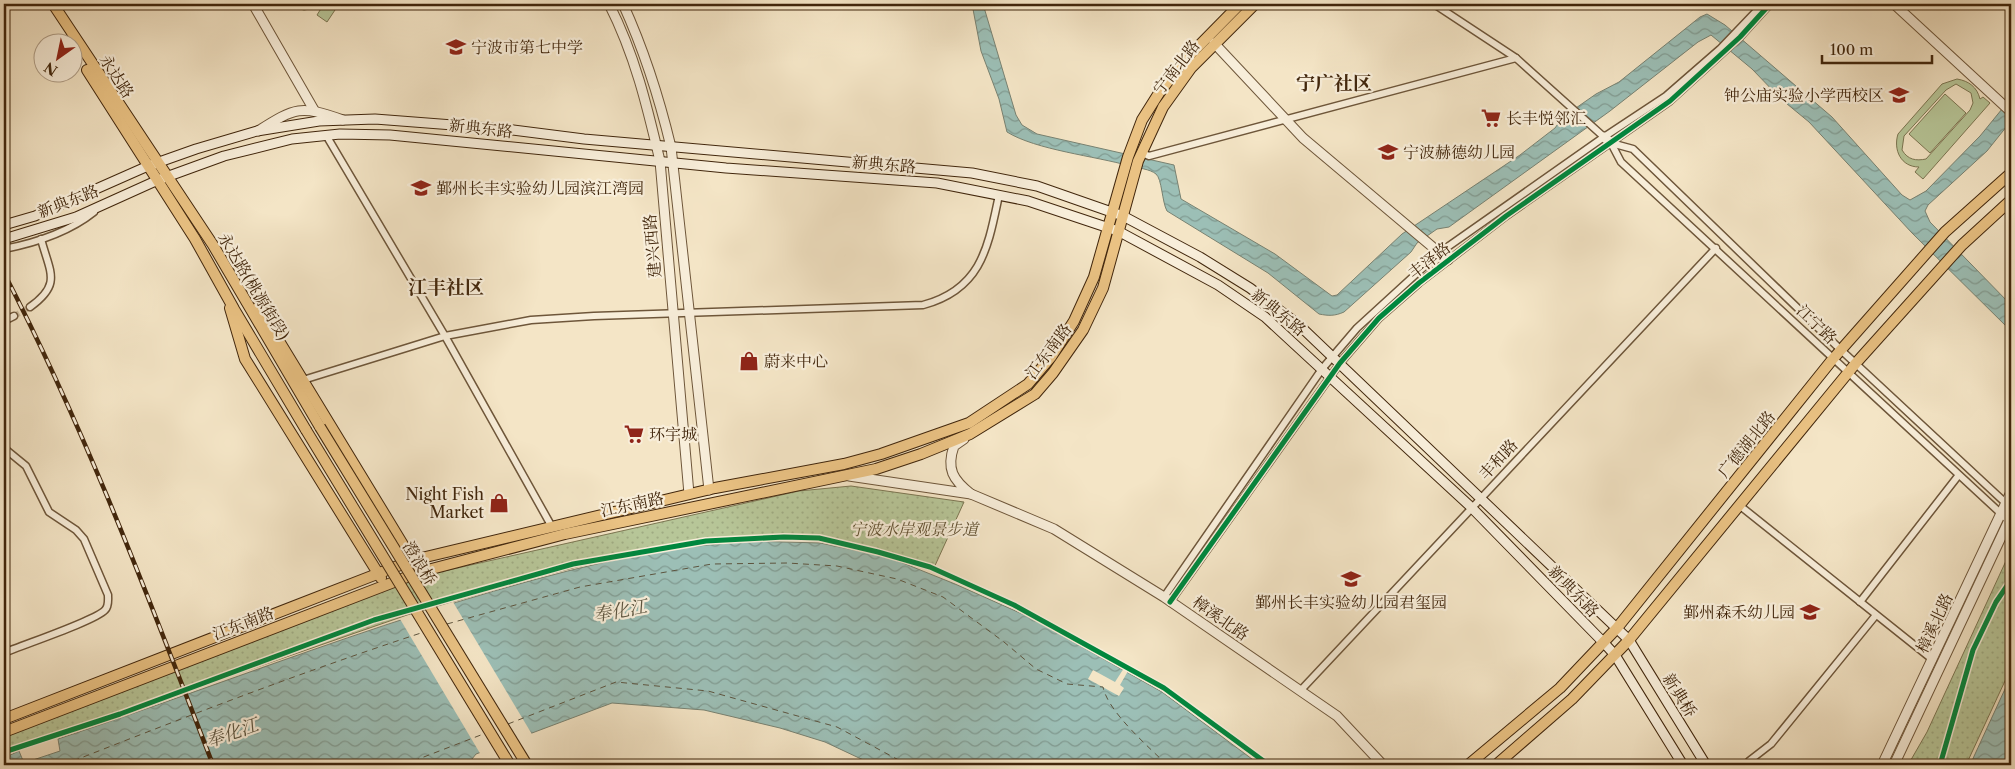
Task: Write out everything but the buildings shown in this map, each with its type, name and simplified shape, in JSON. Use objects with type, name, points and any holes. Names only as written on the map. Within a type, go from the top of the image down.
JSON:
[{"type":"main road","name":"永达路","points":[[46,4],[64,32]]},
{"type":"main road","name":"永达路","points":[[53,4],[153,165]]},
{"type":"main road","points":[[253,4],[314,110]]},
{"type":"main road","name":"建兴西路","points":[[609,4],[636,66],[650,112],[660,161],[688,494]]},
{"type":"main road","name":"建兴西路","points":[[623,4],[658,92],[671,147],[708,490]]},
{"type":"main road","name":"宁南北路","points":[[1124,171],[1142,120],[1159,93],[1184,61],[1240,4]]},
{"type":"main road","name":"宁南北路","points":[[1134,175],[1140,157],[1164,107],[1191,68],[1255,4]]},
{"type":"main road","points":[[1894,4],[2011,112]]},
{"type":"main road","points":[[1214,43],[1303,138],[1448,260]]},
{"type":"main road","name":"永达路","points":[[82,59],[153,165]]},
{"type":"main road","points":[[257,131],[288,112],[314,110],[343,120]]},
{"type":"main road","name":"新典东路","points":[[4,225],[35,216],[153,165],[257,131],[319,121],[343,120],[374,119],[505,129],[671,147],[972,173],[1037,186],[1118,214],[1200,257],[1250,288],[1299,325],[1629,640]]},
{"type":"main road","name":"新典东路","points":[[4,239],[76,217],[162,178],[224,156],[292,139],[326,136],[390,135],[660,161],[937,184],[1028,201],[1113,229],[1218,285],[1265,317],[1471,507],[1615,655]]},
{"type":"main road","name":"永达路(桃源街段)","points":[[153,165],[225,265],[320,427]]},
{"type":"main road","name":"江东南路","points":[[1118,214],[1124,171]]},
{"type":"main road","name":"广德湖北路","points":[[1468,765],[1560,688],[1618,628],[1832,360],[1945,232],[2011,173]]},
{"type":"main road","name":"江东南路","points":[[5,725],[413,560],[688,494],[844,464],[881,454],[969,423],[1028,384],[1051,356],[1074,321],[1134,175]]},
{"type":"main road","name":"永达路(桃源街段)","points":[[162,178],[227,296],[306,430]]},
{"type":"main road","name":"广德湖北路","points":[[1496,765],[1572,699],[1629,640],[1847,373],[1941,267],[2011,200]]},
{"type":"main road","name":"江东南路","points":[[5,725],[420,572],[565,534],[846,476],[897,463],[970,434],[1035,394],[1053,373],[1084,330],[1103,288],[1113,229]]},
{"type":"main road","points":[[225,265],[274,331],[420,572]]},
{"type":"main road","points":[[227,296],[245,359],[385,585]]},
{"type":"main road","name":"澄浪桥","points":[[320,427],[527,765]]},
{"type":"main road","name":"澄浪桥","points":[[306,430],[510,765]]},
{"type":"main road","name":"樟溪北路","points":[[970,434],[954,446],[950,467],[957,483],[971,494]]},
{"type":"main road","name":"樟溪北路","points":[[846,476],[971,494],[1012,509],[1054,529],[1167,599],[1301,690],[1342,721],[1383,765]]},
{"type":"main road","name":"樟溪北路","points":[[1882,765],[2001,515],[2009,506],[2011,492]]},
{"type":"main road","name":"樟溪北路","points":[[1894,765],[2010,519]]},
{"type":"main road","name":"新典桥","points":[[1629,640],[1706,765]]},
{"type":"main road","points":[[1615,655],[1682,765]]},
{"type":"street","points":[[1434,4],[1516,58],[1608,141]]},
{"type":"street","name":"丰泽路","points":[[1167,599],[1322,369],[1364,321],[1440,253],[1670,101],[1715,62],[1763,4]]},
{"type":"street","name":"丰泽路","points":[[1167,599],[1340,363],[1379,318],[1448,260],[1666,96],[1720,49],[1738,36],[1770,4]]},
{"type":"street","points":[[1140,157],[1287,121],[1516,58]]},
{"type":"street","points":[[326,136],[446,336],[552,527]]},
{"type":"street","name":"江宁路","points":[[1608,141],[1621,162],[1716,248],[1832,360],[1958,476],[2001,515],[2010,519]]},
{"type":"street","name":"江宁路","points":[[1608,141],[1633,149],[1841,350],[2009,506]]},
{"type":"street","points":[[303,380],[446,336],[531,320],[672,313],[909,306],[935,302],[961,286],[979,264],[989,242],[999,195]]},
{"type":"street","points":[[4,250],[41,239],[82,221],[103,204]]},
{"type":"street","points":[[30,307],[48,293],[52,281],[41,239]]},
{"type":"street","name":"丰和路","points":[[1301,690],[1716,248]]},
{"type":"street","points":[[4,321],[14,316]]},
{"type":"street","points":[[4,448],[26,466],[49,512],[76,530],[84,539],[108,595],[108,605],[105,610],[76,624],[4,652]]},
{"type":"street","points":[[1860,602],[1958,476]]},
{"type":"street","points":[[1739,505],[1933,660]]},
{"type":"street","points":[[1749,761],[1771,744],[1876,615]]},
{"type":"green space","points":[[281,4],[339,4],[327,22],[317,15],[322,7],[304,10]]},
{"type":"green space","points":[[1957,79],[1965,81],[1975,88],[1980,99],[1983,97],[1990,103],[1923,179],[1915,172],[1919,167],[1907,164],[1900,156],[1897,146],[1898,134],[1942,84]],"holes":[[[1956,84],[1971,93],[1973,103],[1970,110],[1926,159],[1913,159],[1904,153],[1902,150],[1904,136],[1946,90]]]},
{"type":"green space","points":[[1945,94],[1966,113],[1930,153],[1909,134]]},
{"type":"green space","name":"宁波水岸观景步道","points":[[851,486],[964,502],[933,570],[891,556],[821,541],[775,539],[715,542],[613,558],[545,575],[407,615],[4,755],[4,737],[422,576],[799,491]]},
{"type":"green space","points":[[2011,550],[2011,668],[1966,765],[1908,765],[1927,732]]},
{"type":"water","points":[[972,4],[983,4],[1016,115],[1022,125],[1037,134],[1174,165],[1181,199],[1275,254],[1332,296],[1337,295],[1402,234],[1520,155],[1555,128],[1563,117],[1596,94],[1619,82],[1700,17],[1707,14],[1725,25],[1832,117],[1902,195],[1910,200],[1926,191],[1980,136],[2011,98],[2011,121],[1987,151],[1928,205],[1925,211],[1930,222],[2011,305],[2011,331],[1912,233],[1809,122],[1781,99],[1752,69],[1711,35],[1698,42],[1610,111],[1449,227],[1437,229],[1417,243],[1411,252],[1344,312],[1329,315],[1319,314],[1268,273],[1167,211],[1160,181],[1153,172],[1034,144],[1007,132],[999,99],[981,51]]},
{"type":"water","name":"奉化江","points":[[747,541],[820,543],[888,557],[955,584],[1029,617],[1162,692],[1260,765],[874,765],[825,742],[780,728],[704,710],[612,703],[476,754],[472,759],[472,765],[4,765],[4,758],[19,751],[24,763],[60,751],[58,739],[347,638],[494,591],[567,571],[642,554]]},
{"type":"water","points":[[2011,676],[2011,765],[1970,765]]},
{"type":"pier","points":[[453,602],[533,736],[481,755],[400,619]]},
{"type":"pier","points":[[1124,668],[1128,671],[1120,685],[1124,688],[1119,696],[1088,679],[1093,670],[1115,682]]},
{"type":"ferry route","points":[[447,624],[580,587],[712,564],[787,563],[837,566],[897,579],[943,597],[1004,642],[1036,669],[1067,684],[1103,687],[1106,697],[1121,718],[1167,765]]},
{"type":"ferry route","points":[[63,765],[242,696],[424,632]]},
{"type":"ferry route","points":[[508,724],[616,682],[708,691],[837,727],[908,765]]},
{"type":"ferry route","points":[[403,765],[486,733]]},
{"type":"tunnel","points":[[14,316],[30,307]]},
{"type":"railway","points":[[4,273],[34,333],[89,454],[213,765]]},
{"type":"cycle path","points":[[1170,602],[1340,363],[1379,318],[1419,283],[1506,216],[1670,101],[1740,37],[1770,4]]},
{"type":"cycle path","points":[[4,752],[120,714],[374,620],[573,564],[706,541],[784,537],[819,538],[930,567],[1014,605],[1164,688],[1269,765]]},
{"type":"cycle path","points":[[1940,765],[1973,650],[1996,602],[2011,580]]},
{"type":"place","name":"宁波市第七中学","points":[[456,47]]},
{"type":"place","name":"钟公庙实验小学西校区","points":[[1899,95]]},
{"type":"place","name":"长丰悦邻汇","points":[[1491,118]]},
{"type":"place","name":"宁波赫德幼儿园","points":[[1388,152]]},
{"type":"place","name":"鄞州长丰实验幼儿园滨江湾园","points":[[421,188]]},
{"type":"place","name":"蔚来中心","points":[[749,361]]},
{"type":"place","name":"环宇城","points":[[634,434]]},
{"type":"place","name":"Night Fish Market","points":[[499,503]]},
{"type":"place","name":"鄞州长丰实验幼儿园君玺园","points":[[1351,579]]},
{"type":"place","name":"鄞州森禾幼儿园","points":[[1810,612]]},
{"type":"district","name":"宁广社区","points":[[1334,83]]},
{"type":"district","name":"江丰社区","points":[[446,287]]}]
